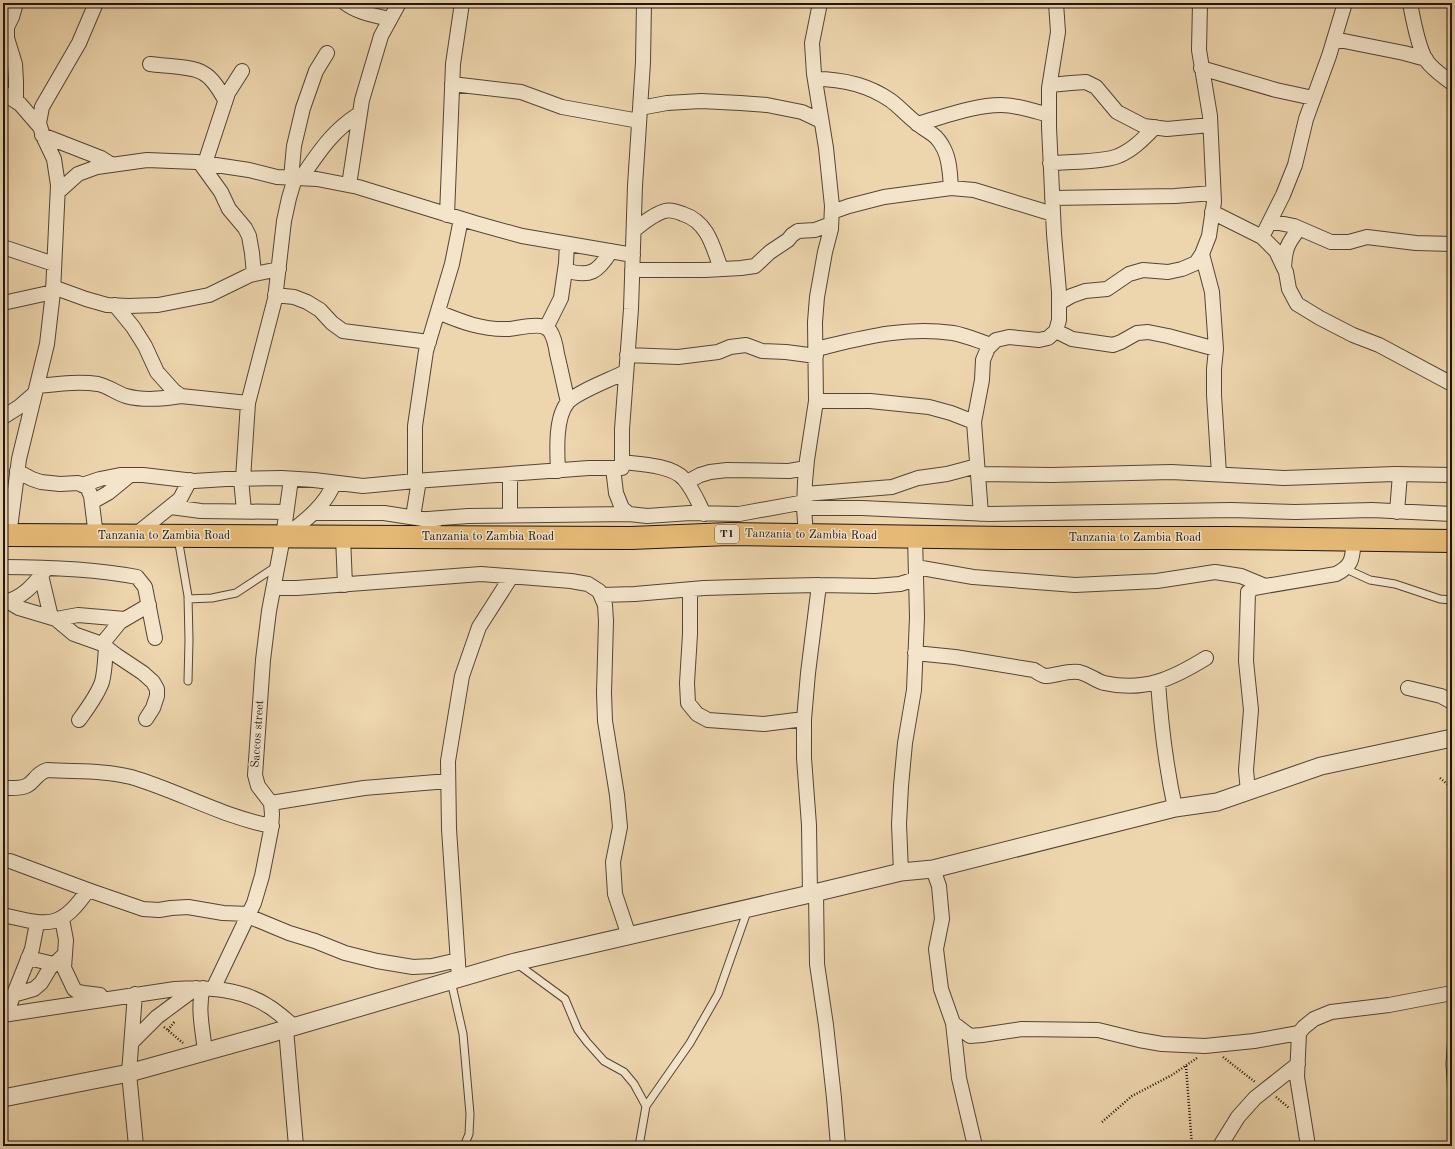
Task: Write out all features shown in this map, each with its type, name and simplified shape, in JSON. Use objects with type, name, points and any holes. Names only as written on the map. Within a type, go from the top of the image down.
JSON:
[{"type":"highway","name":"Tanzania to Zambia Road","points":[[6,535],[631,538],[729,534],[1007,538],[1226,538],[1452,541]]},
{"type":"street","points":[[16,3],[7,27],[6,47],[15,64],[16,101]]},
{"type":"street","points":[[6,535],[12,474],[19,459],[47,344],[53,289],[58,185],[54,159],[41,131],[39,123],[42,107],[78,43],[96,3]]},
{"type":"street","points":[[345,3],[356,10],[390,19]]},
{"type":"street","points":[[349,186],[362,100],[381,36],[398,3]]},
{"type":"street","points":[[413,517],[417,480],[415,426],[426,352],[452,264],[454,217],[452,64],[462,3]]},
{"type":"street","points":[[629,514],[622,508],[616,493],[633,255],[639,115],[643,62],[644,3]]},
{"type":"street","points":[[806,535],[806,468],[816,401],[815,322],[817,297],[832,218],[826,148],[815,79],[812,43],[820,3]]},
{"type":"street","points":[[981,514],[974,422],[982,380],[983,360],[988,348],[996,340],[1009,337],[1039,340],[1048,338],[1056,332],[1059,320],[1050,163],[1049,115],[1050,85],[1058,32],[1056,3]]},
{"type":"street","points":[[1059,303],[1085,291],[1107,289],[1129,274],[1143,270],[1168,272],[1182,269],[1196,263],[1202,254],[1208,236],[1212,212],[1213,193],[1210,116],[1199,50],[1200,3]]},
{"type":"street","points":[[1262,237],[1283,195],[1295,165],[1306,119],[1345,3]]},
{"type":"street","points":[[1410,3],[1418,40],[1426,59],[1438,73],[1452,83]]},
{"type":"street","points":[[1334,38],[1426,59]]},
{"type":"street","points":[[296,178],[294,146],[303,108],[316,71],[327,53]]},
{"type":"street","points":[[150,64],[196,70],[204,73],[216,85],[226,100]]},
{"type":"street","points":[[1201,68],[1276,90],[1314,98]]},
{"type":"street","points":[[202,163],[228,93],[242,71]]},
{"type":"street","points":[[815,79],[842,81],[867,87],[891,100],[917,124],[936,136],[944,150],[949,164],[951,188]]},
{"type":"street","points":[[1050,85],[1086,82],[1096,87],[1117,112],[1144,126],[1167,129],[1210,125]]},
{"type":"street","points":[[452,84],[521,92],[562,107],[639,115],[667,103],[701,100],[767,105],[802,112],[822,121]]},
{"type":"street","points":[[3,93],[16,101],[41,131],[101,158],[112,165]]},
{"type":"street","points":[[917,124],[978,108],[1001,105],[1025,108],[1049,115]]},
{"type":"street","points":[[244,511],[242,479],[248,403],[276,295],[284,221],[289,198],[296,178],[332,135],[360,114]]},
{"type":"street","points":[[1050,163],[1118,157],[1132,148],[1155,127]]},
{"type":"street","points":[[58,192],[78,174],[97,167],[147,160],[202,163],[249,170],[277,177],[317,179],[349,186],[522,236],[633,255]]},
{"type":"street","points":[[202,163],[221,192],[229,209],[245,228],[249,236],[254,274]]},
{"type":"street","points":[[632,270],[721,269],[754,266],[798,231],[815,230],[849,206],[884,197],[951,188],[974,190],[1053,214]]},
{"type":"street","points":[[1052,198],[1175,196],[1213,193]]},
{"type":"street","points":[[634,230],[665,210],[677,211],[694,217],[708,234],[721,269]]},
{"type":"street","points":[[1212,212],[1262,237],[1276,251],[1284,268],[1289,289],[1297,304],[1320,318],[1353,335],[1379,345],[1452,384]]},
{"type":"street","points":[[1270,221],[1299,229],[1331,242],[1349,242],[1367,237],[1416,243],[1452,244]]},
{"type":"street","points":[[1284,268],[1285,253],[1289,241],[1299,229]]},
{"type":"street","points":[[546,328],[561,298],[567,244]]},
{"type":"street","points":[[3,247],[54,264]]},
{"type":"street","points":[[565,270],[575,273],[594,272],[599,268],[611,251]]},
{"type":"street","points":[[1202,254],[1212,292],[1216,350],[1214,395],[1219,474]]},
{"type":"street","points":[[3,303],[53,289],[107,305],[158,305],[209,295],[254,274],[279,269]]},
{"type":"street","points":[[276,295],[307,302],[320,310],[332,323],[343,331],[428,342]]},
{"type":"street","points":[[115,305],[137,333],[157,372],[174,391],[181,396]]},
{"type":"street","points":[[438,312],[469,325],[491,329],[510,329],[532,325],[550,330],[555,345],[568,402]]},
{"type":"street","points":[[627,355],[678,357],[718,352],[730,347],[746,345],[762,351],[816,352],[867,336],[914,330],[954,333],[991,345]]},
{"type":"street","points":[[1056,332],[1072,339],[1112,345],[1137,333],[1148,332],[1168,336],[1216,350]]},
{"type":"street","points":[[558,470],[557,446],[559,425],[562,413],[568,402],[575,396],[625,372]]},
{"type":"street","points":[[3,417],[18,408],[36,390],[82,382],[100,385],[127,396],[148,399],[181,396],[248,403]]},
{"type":"street","points":[[816,401],[870,401],[929,407],[951,413],[974,422]]},
{"type":"street","points":[[82,485],[100,479],[130,475],[190,480],[291,479],[363,486],[417,480],[617,465],[652,466],[673,471],[683,477],[704,514]]},
{"type":"street","points":[[687,482],[700,476],[727,470],[788,470],[806,468]]},
{"type":"street","points":[[428,519],[510,515],[549,516],[629,514],[647,516],[739,514],[805,501],[892,487],[918,478],[978,470],[1052,475],[1171,472],[1284,478],[1400,474],[1452,475]]},
{"type":"street","points":[[12,474],[41,482],[60,484],[78,483],[87,487],[92,502],[96,536]]},
{"type":"street","points":[[510,474],[510,515]]},
{"type":"street","points":[[1397,512],[1400,474]]},
{"type":"street","points":[[92,502],[108,493],[130,475]]},
{"type":"street","name":"Saccos street","points":[[271,803],[258,786],[255,775],[263,660],[291,479]]},
{"type":"street","points":[[134,536],[180,499],[190,480]]},
{"type":"street","points":[[283,537],[303,523],[327,496],[334,483]]},
{"type":"street","points":[[805,501],[862,508],[981,514],[1231,510],[1295,512],[1372,510],[1452,514]]},
{"type":"street","points":[[171,507],[201,511],[286,512]]},
{"type":"street","points":[[313,512],[384,513],[428,519],[443,524],[460,537]]},
{"type":"street","points":[[901,872],[899,824],[901,786],[905,743],[914,690],[916,573],[915,536]]},
{"type":"street","points":[[343,537],[345,585]]},
{"type":"street","points":[[1248,792],[1246,770],[1251,710],[1246,661],[1248,592],[1254,588],[1336,574],[1346,569],[1351,561],[1354,539]]},
{"type":"street","points":[[3,567],[44,572],[137,578],[146,587],[155,638]]},
{"type":"street","points":[[5,601],[11,601],[24,594],[44,572]]},
{"type":"street","points":[[44,572],[53,618]]},
{"type":"street","points":[[600,594],[635,594],[690,590],[819,585],[875,586],[900,584],[916,573],[1075,585],[1157,581],[1215,572],[1242,576],[1265,586]]},
{"type":"street","points":[[274,588],[345,585],[482,574],[571,581],[588,584],[599,591],[605,605],[606,621],[604,692],[605,721],[617,795],[620,827],[613,862],[615,894],[629,936]]},
{"type":"street","points":[[455,980],[458,960],[449,830],[448,762],[462,676],[480,627],[511,577]]},
{"type":"street","points":[[819,585],[804,719],[804,758],[817,964],[826,1025],[838,1146]]},
{"type":"street","points":[[690,590],[690,634],[687,683],[688,703],[696,714],[708,720],[764,724],[804,719]]},
{"type":"street","points":[[5,601],[19,608],[53,618],[74,634],[104,646],[143,673],[153,682],[157,689],[157,696],[153,708],[146,719]]},
{"type":"street","points":[[79,720],[90,705],[102,683],[104,670],[104,646],[110,632],[120,622],[150,605]]},
{"type":"street","points":[[53,618],[78,615],[125,619]]},
{"type":"street","points":[[915,653],[955,657],[1034,670],[1045,676],[1068,672],[1079,672],[1102,682],[1121,686],[1138,686],[1158,682],[1186,671],[1206,658]]},
{"type":"street","points":[[1158,682],[1160,714],[1168,773],[1175,808]]},
{"type":"street","points":[[1408,688],[1441,696],[1452,702]]},
{"type":"street","points":[[3,1098],[129,1073],[290,1028],[515,962],[813,894],[901,872],[934,869],[1175,808],[1217,802],[1321,766],[1452,738]]},
{"type":"street","points":[[3,788],[27,786],[39,772],[47,770],[100,772],[136,779],[234,817],[272,826]]},
{"type":"street","points":[[201,1053],[201,995],[249,915],[254,903],[262,876],[272,826],[271,803],[364,788],[448,781]]},
{"type":"street","points":[[10,861],[142,909],[159,910],[188,907],[223,913],[249,915],[288,933],[315,941],[346,953],[377,961],[413,967],[432,966],[458,960]]},
{"type":"street","points":[[934,869],[939,886],[942,919],[936,949],[941,990],[954,1023],[959,1078],[975,1146]]},
{"type":"street","points":[[3,915],[37,923],[62,919],[71,913],[88,890]]},
{"type":"street","points":[[62,919],[66,940],[64,968],[74,988],[78,992],[84,994],[98,994],[104,999]]},
{"type":"street","points":[[4,1014],[32,949],[37,923]]},
{"type":"street","points":[[13,995],[34,989],[42,983],[54,964],[65,954]]},
{"type":"street","points":[[28,958],[54,964]]},
{"type":"street","points":[[132,1042],[154,1020],[204,988]]},
{"type":"street","points":[[4,1014],[135,994],[175,989],[204,988],[237,992],[268,1005],[290,1028],[296,1146]]},
{"type":"street","points":[[954,1023],[970,1036],[1022,1029],[1098,1030],[1162,1044],[1214,1047],[1299,1032],[1314,1019],[1331,1012],[1389,1005],[1452,993]]},
{"type":"street","points":[[135,994],[129,1073],[136,1146]]},
{"type":"street","points":[[1299,1032],[1297,1077],[1308,1146]]},
{"type":"street","points":[[1220,1146],[1238,1117],[1255,1098],[1298,1064]]},
{"type":"lane","points":[[178,536],[188,599],[188,681]]},
{"type":"lane","points":[[188,599],[212,598],[236,593],[278,566]]},
{"type":"lane","points":[[1346,569],[1370,580],[1395,584],[1440,599],[1452,600]]},
{"type":"lane","points":[[639,1146],[646,1106],[690,1043],[718,994],[748,908]]},
{"type":"lane","points":[[515,962],[565,999],[578,1030],[587,1042],[604,1060],[624,1072],[634,1084],[646,1106]]},
{"type":"lane","points":[[455,980],[463,1034],[470,1114],[469,1134],[464,1146]]},
{"type":"lane","points":[[1452,1034],[1450,1064],[1452,1093]]},
{"type":"path","points":[[1440,778],[1452,788]]},
{"type":"path","points":[[154,1020],[177,1039],[201,1053]]},
{"type":"path","points":[[1102,1122],[1132,1096],[1172,1075],[1214,1047],[1265,1090],[1304,1120]]},
{"type":"path","points":[[1186,1066],[1192,1146]]}]
